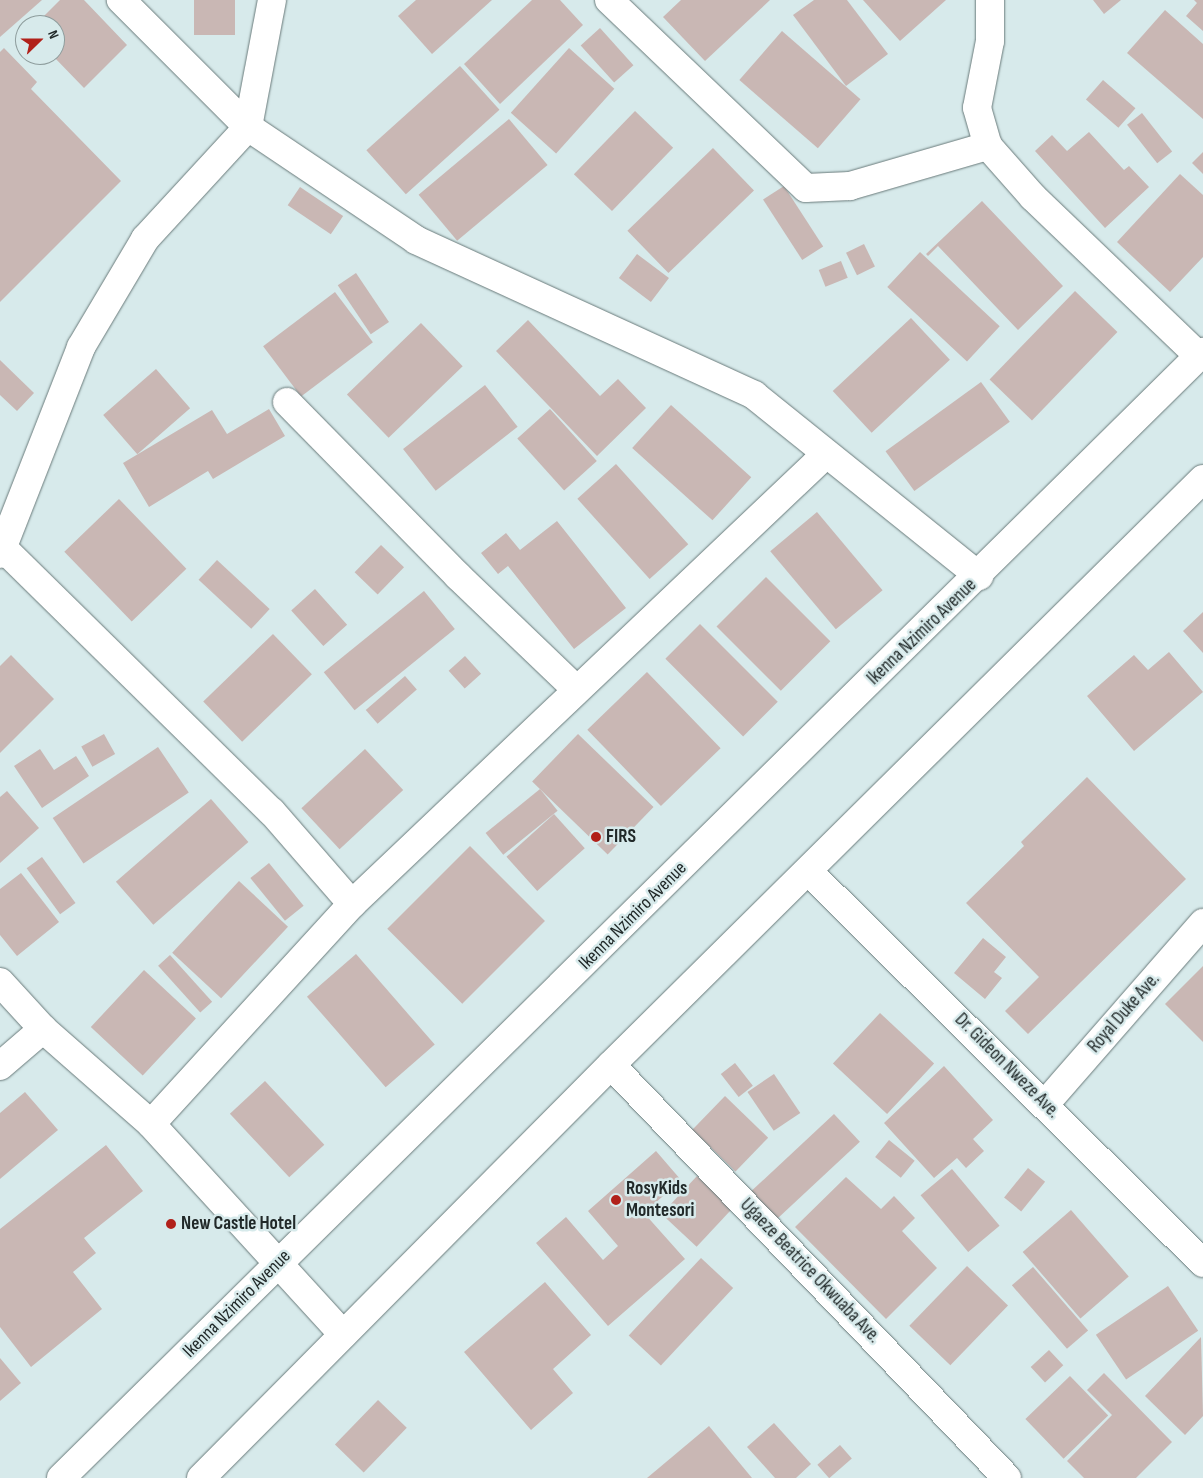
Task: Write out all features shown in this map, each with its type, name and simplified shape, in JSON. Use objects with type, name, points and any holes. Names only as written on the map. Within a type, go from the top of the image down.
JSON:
[{"type":"street","points":[[121,0],[248,127],[416,240],[754,395],[979,576]]},
{"type":"street","points":[[272,0],[248,127],[146,239],[81,347],[2,551],[272,812],[352,904]]},
{"type":"street","points":[[609,0],[806,188],[850,186],[988,146]]},
{"type":"street","points":[[990,0],[990,42],[977,108],[988,146],[1033,197],[1201,354]]},
{"type":"street","name":"Ikenna Nzimiro Avenue","points":[[61,1478],[979,576],[1201,354]]},
{"type":"street","points":[[287,402],[458,576],[576,689]]},
{"type":"street","points":[[151,1124],[352,904],[576,689],[826,454]]},
{"type":"street","points":[[201,1478],[611,1065],[809,872],[1203,479]]},
{"type":"street","name":"Dr. Gideon Nweze Ave.","points":[[809,872],[1046,1103],[1203,1262]]},
{"type":"street","name":"Royal Duke Ave.","points":[[1046,1103],[1203,923]]},
{"type":"street","points":[[0,982],[43,1029],[151,1124],[343,1334]]},
{"type":"street","points":[[0,1066],[43,1029]]},
{"type":"street","name":"Ugaeze Beatrice Okwuaba Ave.","points":[[611,1065],[1007,1478]]},
{"type":"building","points":[[0,0],[42,0],[25,15],[15,15],[15,24],[0,37]]},
{"type":"building","points":[[60,0],[84,0],[127,45],[84,88],[62,65],[65,65],[65,15],[45,15]]},
{"type":"building","points":[[194,0],[235,0],[235,35],[194,35]]},
{"type":"building","points":[[416,0],[492,0],[432,54],[398,16]]},
{"type":"building","points":[[532,0],[560,0],[583,25],[500,104],[464,64]]},
{"type":"building","points":[[681,0],[770,0],[705,61],[663,17]]},
{"type":"building","points":[[814,0],[847,0],[888,54],[846,86],[793,15]]},
{"type":"building","points":[[863,0],[946,0],[900,41]]},
{"type":"building","points":[[1093,0],[1121,0],[1104,14]]},
{"type":"building","points":[[1194,0],[1203,0],[1203,31],[1186,16],[1197,3]]},
{"type":"building","points":[[1165,10],[1203,44],[1203,119],[1127,53]]},
{"type":"building","points":[[600,28],[633,65],[614,83],[581,45]]},
{"type":"building","points":[[782,31],[860,99],[818,148],[739,80]]},
{"type":"building","points":[[4,48],[15,59],[15,65],[20,65],[37,82],[31,89],[121,181],[0,302],[0,52]]},
{"type":"building","points":[[569,48],[614,89],[556,153],[511,113]]},
{"type":"building","points":[[460,66],[499,110],[406,194],[366,150]]},
{"type":"building","points":[[1103,80],[1135,108],[1118,128],[1086,100]]},
{"type":"building","points":[[635,111],[673,148],[612,211],[574,174]]},
{"type":"building","points":[[1142,113],[1172,152],[1157,163],[1127,125]]},
{"type":"building","points":[[509,119],[548,165],[457,241],[419,195]]},
{"type":"building","points":[[1089,132],[1124,170],[1129,166],[1149,187],[1105,228],[1035,151],[1052,135],[1067,151]]},
{"type":"building","points":[[713,148],[754,190],[668,273],[627,231]]},
{"type":"building","points":[[1203,152],[1203,174],[1192,163]]},
{"type":"building","points":[[1180,174],[1203,195],[1203,257],[1170,292],[1117,242]]},
{"type":"building","points":[[784,186],[823,246],[802,260],[763,200]]},
{"type":"building","points":[[300,187],[343,216],[331,234],[288,205]]},
{"type":"building","points":[[982,201],[1063,286],[1018,330],[938,246],[928,256],[926,254]]},
{"type":"building","points":[[864,244],[875,266],[857,275],[846,253]]},
{"type":"building","points":[[920,252],[1000,326],[967,361],[887,287]]},
{"type":"building","points":[[637,254],[669,278],[651,302],[619,278]]},
{"type":"building","points":[[841,261],[848,278],[825,287],[819,270]]},
{"type":"building","points":[[356,273],[389,322],[371,334],[338,285]]},
{"type":"building","points":[[1075,291],[1117,332],[1032,420],[990,379]]},
{"type":"building","points":[[335,292],[373,342],[301,396],[263,346]]},
{"type":"building","points":[[911,318],[950,360],[872,433],[833,391]]},
{"type":"building","points":[[528,320],[600,396],[618,379],[646,408],[597,456],[496,351]]},
{"type":"building","points":[[421,323],[463,366],[389,438],[347,395]]},
{"type":"building","points":[[0,360],[34,393],[17,411],[0,395]]},
{"type":"building","points":[[156,369],[190,408],[137,454],[103,415]]},
{"type":"building","points":[[981,382],[1010,422],[914,491],[886,451]]},
{"type":"building","points":[[485,385],[518,427],[436,491],[403,449]]},
{"type":"building","points":[[671,405],[751,477],[712,520],[632,448]]},
{"type":"building","points":[[269,409],[285,436],[213,479],[208,471],[149,507],[123,463],[212,410],[227,434]]},
{"type":"building","points":[[550,409],[597,461],[564,490],[517,438]]},
{"type":"building","points":[[616,464],[688,544],[650,579],[577,499]]},
{"type":"building","points":[[119,499],[186,569],[132,622],[64,552]]},
{"type":"building","points":[[817,512],[883,590],[836,629],[770,551]]},
{"type":"building","points":[[557,521],[626,608],[574,649],[508,566],[498,574],[481,553],[506,533],[520,550]]},
{"type":"building","points":[[381,545],[404,567],[378,595],[355,572]]},
{"type":"building","points":[[217,560],[270,609],[251,629],[199,580]]},
{"type":"building","points":[[766,577],[830,641],[781,691],[717,626]]},
{"type":"building","points":[[315,589],[347,625],[323,646],[291,610]]},
{"type":"building","points":[[424,591],[455,629],[355,710],[324,672]]},
{"type":"building","points":[[1203,612],[1203,653],[1183,631]]},
{"type":"building","points":[[700,624],[778,702],[743,736],[665,659]]},
{"type":"building","points":[[273,634],[312,674],[242,742],[203,701]]},
{"type":"building","points":[[1169,652],[1203,692],[1134,751],[1087,696],[1134,655],[1148,670]]},
{"type":"building","points":[[11,655],[54,699],[0,753],[0,666]]},
{"type":"building","points":[[465,656],[481,674],[465,689],[449,671]]},
{"type":"building","points":[[647,672],[721,748],[661,806],[587,730]]},
{"type":"building","points":[[405,676],[417,690],[378,724],[366,710]]},
{"type":"building","points":[[104,734],[115,754],[92,767],[81,747]]},
{"type":"building","points":[[578,734],[654,807],[608,854],[532,781]]},
{"type":"building","points":[[158,747],[189,793],[83,864],[53,818]]},
{"type":"building","points":[[40,749],[54,770],[76,756],[89,776],[42,808],[14,766]]},
{"type":"building","points":[[365,749],[403,790],[340,849],[301,808]]},
{"type":"building","points":[[1087,777],[1186,879],[1028,1034],[1005,1011],[1039,977],[966,903],[1024,846],[1021,842]]},
{"type":"building","points":[[540,789],[558,811],[503,855],[486,833]]},
{"type":"building","points":[[7,791],[39,828],[0,863],[0,797]]},
{"type":"building","points":[[211,799],[248,842],[153,925],[116,882]]},
{"type":"building","points":[[554,814],[585,848],[537,891],[506,857]]},
{"type":"building","points":[[470,846],[545,921],[462,1004],[387,929]]},
{"type":"building","points":[[42,857],[76,903],[60,914],[27,868]]},
{"type":"building","points":[[269,863],[304,906],[285,921],[250,878]]},
{"type":"building","points":[[21,873],[59,922],[17,956],[0,935],[0,889]]},
{"type":"building","points":[[239,881],[288,927],[221,998],[172,953]]},
{"type":"building","points":[[983,938],[1006,957],[994,972],[1002,978],[985,999],[954,973]]},
{"type":"building","points":[[356,954],[435,1045],[386,1087],[307,997]]},
{"type":"building","points":[[170,955],[212,1002],[200,1013],[158,966]]},
{"type":"building","points":[[1203,966],[1203,1042],[1165,1004]]},
{"type":"building","points":[[144,970],[196,1018],[143,1075],[91,1027]]},
{"type":"building","points":[[880,1013],[934,1063],[887,1114],[833,1063]]},
{"type":"building","points":[[735,1063],[753,1086],[739,1097],[721,1074]]},
{"type":"building","points":[[944,1066],[993,1120],[973,1139],[984,1151],[966,1168],[957,1158],[934,1178],[884,1123]]},
{"type":"building","points":[[774,1074],[800,1113],[774,1131],[747,1092]]},
{"type":"building","points":[[265,1081],[324,1145],[289,1177],[230,1114]]},
{"type":"building","points":[[25,1092],[58,1130],[0,1179],[0,1113]]},
{"type":"building","points":[[725,1096],[768,1138],[736,1171],[692,1130]]},
{"type":"building","points":[[834,1114],[860,1142],[777,1219],[751,1191]]},
{"type":"building","points":[[889,1140],[915,1161],[901,1178],[875,1157]]},
{"type":"building","points":[[106,1145],[143,1191],[84,1238],[96,1253],[73,1272],[102,1309],[31,1367],[0,1327],[0,1229]]},
{"type":"building","points":[[656,1151],[681,1180],[644,1213],[685,1259],[608,1326],[536,1243],[566,1217],[603,1260],[618,1246],[588,1211]]},
{"type":"building","points":[[1028,1168],[1045,1182],[1021,1211],[1004,1198]]},
{"type":"building","points":[[952,1169],[1000,1226],[968,1252],[921,1195]]},
{"type":"building","points":[[697,1176],[732,1209],[697,1247],[662,1214]]},
{"type":"building","points":[[846,1177],[881,1209],[894,1196],[915,1218],[902,1231],[937,1268],[886,1319],[795,1227]]},
{"type":"building","points":[[1071,1210],[1129,1276],[1080,1318],[1023,1252]]},
{"type":"building","points":[[701,1258],[733,1288],[661,1366],[629,1336]]},
{"type":"building","points":[[967,1266],[1008,1306],[950,1365],[909,1326]]},
{"type":"building","points":[[1033,1267],[1088,1330],[1067,1349],[1012,1285]]},
{"type":"building","points":[[545,1282],[591,1335],[553,1369],[573,1393],[531,1430],[464,1352]]},
{"type":"building","points":[[1168,1286],[1198,1331],[1126,1379],[1096,1335]]},
{"type":"building","points":[[1201,1337],[1203,1416],[1185,1435],[1145,1396]]},
{"type":"building","points":[[1049,1350],[1063,1365],[1045,1382],[1031,1367]]},
{"type":"building","points":[[0,1358],[21,1383],[0,1401]]},
{"type":"building","points":[[1104,1373],[1172,1442],[1136,1478],[1084,1478],[1067,1461],[1112,1415],[1087,1390]]},
{"type":"building","points":[[1070,1376],[1108,1416],[1064,1459],[1025,1419]]},
{"type":"building","points":[[378,1400],[407,1428],[364,1472],[335,1445]]},
{"type":"building","points":[[774,1423],[811,1464],[796,1478],[775,1478],[747,1447]]},
{"type":"building","points":[[709,1426],[752,1478],[647,1478]]},
{"type":"building","points":[[840,1445],[852,1459],[829,1478],[817,1465]]},
{"type":"place","name":"FIRS","points":[[596,837]]},
{"type":"place","name":"RosyKids Montesori","points":[[616,1200]]},
{"type":"place","name":"New Castle Hotel","points":[[171,1224]]}]
